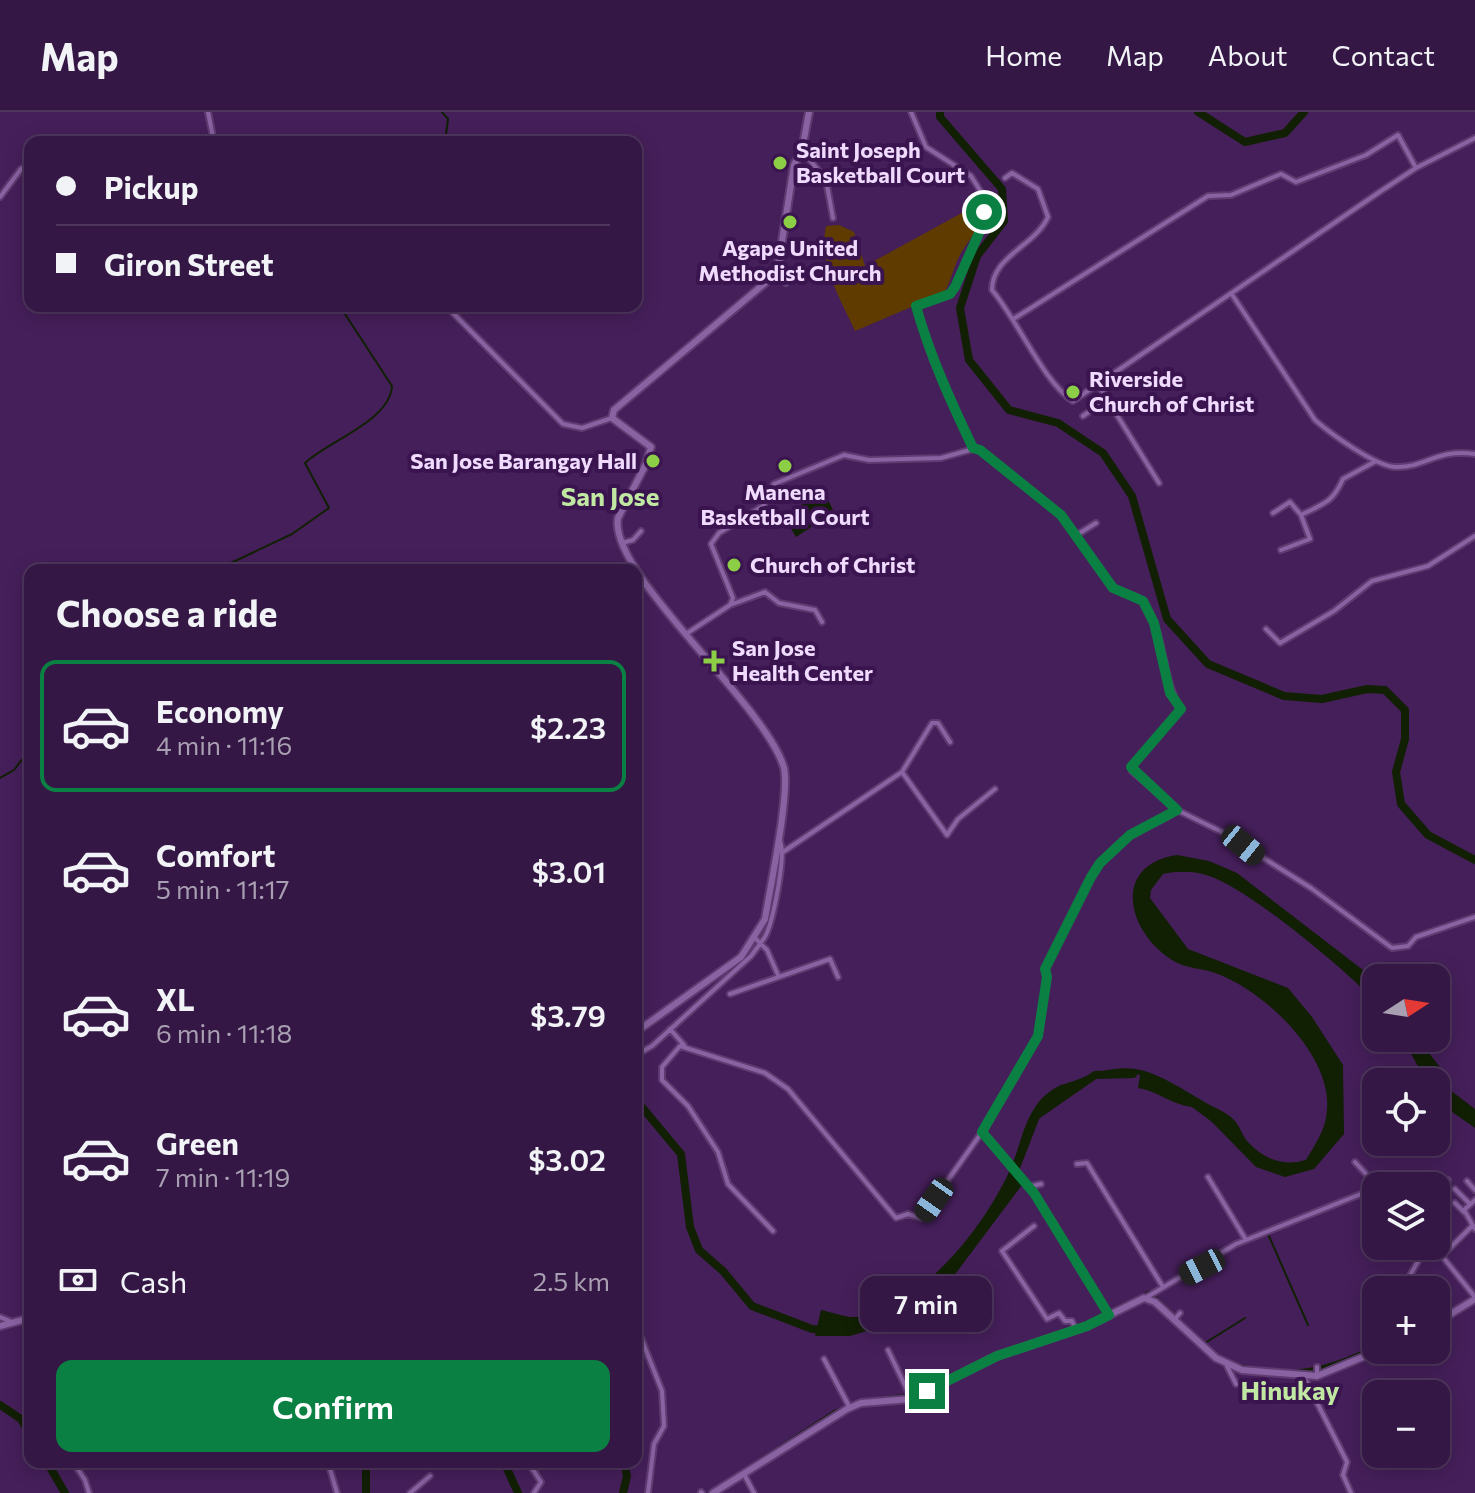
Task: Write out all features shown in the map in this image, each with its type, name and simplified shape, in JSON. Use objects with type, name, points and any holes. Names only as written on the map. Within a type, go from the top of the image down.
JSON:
[{"type":"street","points":[[208,112],[213,136]]},
{"type":"street","points":[[612,418],[614,410],[777,273],[794,165],[802,150],[809,112]]},
{"type":"street","points":[[911,112],[926,147],[971,176],[981,192],[983,221],[955,287],[950,294],[916,306],[933,360],[973,448]]},
{"type":"street","points":[[1015,318],[1208,196],[1231,195],[1281,174],[1296,182],[1366,155],[1398,135],[1416,168]]},
{"type":"street","points":[[1005,178],[1012,173],[1038,189],[1048,213],[1042,229],[1005,260],[992,281],[992,290],[1015,318],[1030,348],[1069,400],[1076,401],[1416,168],[1475,138]]},
{"type":"street","points":[[802,150],[826,180],[833,218]]},
{"type":"street","points":[[0,197],[24,168]]},
{"type":"street","points":[[777,273],[786,283]]},
{"type":"street","points":[[1231,293],[1315,420],[1376,461],[1395,467],[1456,451],[1475,454]]},
{"type":"street","points":[[452,312],[563,424],[582,428],[612,418]]},
{"type":"street","points":[[1099,386],[1159,483]]},
{"type":"street","points":[[1083,416],[1106,400]]},
{"type":"street","points":[[612,418],[651,447],[646,464],[618,518],[617,527],[622,543],[635,564]]},
{"type":"street","points":[[730,605],[733,598],[711,544],[719,533],[763,506],[774,484],[844,455],[869,460],[941,458],[973,448],[980,450],[1016,481],[1044,498],[1104,579],[1120,592],[1139,598],[1154,623],[1170,693],[1181,709],[1131,767],[1177,810],[1222,832],[1299,881],[1392,948],[1404,947],[1416,937],[1475,917]]},
{"type":"street","points":[[1301,515],[1339,492],[1343,479],[1376,461]]},
{"type":"street","points":[[1273,513],[1291,502],[1301,515],[1310,539],[1281,550]]},
{"type":"street","points":[[1075,536],[1096,523]]},
{"type":"street","points":[[622,543],[633,540],[641,531]]},
{"type":"street","points":[[1266,629],[1280,643],[1334,611],[1372,581],[1428,566],[1475,536]]},
{"type":"street","points":[[642,576],[774,742],[786,788],[765,919],[758,941],[642,1030]]},
{"type":"street","points":[[686,634],[730,605],[768,592],[779,603],[815,610],[822,622]]},
{"type":"street","points":[[783,852],[902,772],[932,723],[938,723],[950,742]]},
{"type":"street","points":[[902,772],[947,835],[958,819],[995,789]]},
{"type":"street","points":[[669,1028],[684,1045],[765,1073],[788,1089],[896,1218],[910,1214],[921,1218],[982,1132],[1038,1036],[1047,977],[1045,969],[1091,877],[1100,863],[1130,835],[1177,810]]},
{"type":"street","points":[[642,1052],[688,1013],[758,941],[770,922],[783,852],[783,844],[777,839]]},
{"type":"street","points":[[758,941],[778,975]]},
{"type":"street","points":[[730,994],[832,959],[838,977]]},
{"type":"street","points":[[679,1002],[688,1013]]},
{"type":"street","points":[[684,1045],[662,1067],[662,1080],[688,1106],[718,1152],[728,1184],[773,1231]]},
{"type":"street","points":[[982,1132],[1026,1185],[1108,1313]]},
{"type":"street","points":[[1355,1162],[1362,1172]]},
{"type":"street","points":[[1077,1164],[1087,1163],[1163,1287]]},
{"type":"street","points":[[1475,1176],[1468,1182],[1475,1190]]},
{"type":"street","points":[[1208,1177],[1246,1240]]},
{"type":"street","points":[[1026,1185],[1041,1184]]},
{"type":"street","points":[[1455,1189],[1473,1202],[1464,1212]]},
{"type":"street","points":[[717,1488],[849,1406],[914,1395],[985,1358],[1064,1333],[1151,1294],[1246,1240],[1362,1193]]},
{"type":"street","points":[[1450,1249],[1474,1228],[1455,1203]]},
{"type":"street","points":[[1034,1226],[1002,1251],[1047,1319],[1059,1313],[1075,1328]]},
{"type":"street","points":[[1448,1260],[1474,1297],[1450,1313]]},
{"type":"street","points":[[1151,1294],[1227,1366],[1236,1384]]},
{"type":"street","points":[[0,1317],[14,1322]]},
{"type":"street","points":[[0,1326],[24,1320]]},
{"type":"street","points":[[1061,1325],[1064,1333]]},
{"type":"street","points":[[642,1340],[662,1391],[664,1426],[654,1444],[648,1493]]},
{"type":"street","points":[[994,1348],[997,1356]]},
{"type":"street","points":[[888,1350],[914,1395]]},
{"type":"street","points":[[1227,1366],[1294,1373],[1304,1377],[1317,1376],[1362,1354]]},
{"type":"street","points":[[824,1359],[849,1406]]},
{"type":"street","points":[[1317,1367],[1317,1376]]},
{"type":"street","points":[[1304,1377],[1347,1462],[1343,1475],[1351,1493]]},
{"type":"street","points":[[76,1468],[89,1493]]},
{"type":"street","points":[[330,1468],[337,1493]]},
{"type":"street","points":[[532,1468],[541,1482],[534,1493]]},
{"type":"street","points":[[743,1474],[754,1493]]},
{"type":"street","points":[[410,1493],[430,1476]]},
{"type":"shaded area","points":[[980,203],[980,223],[960,255],[944,293],[855,331],[828,267],[824,240],[826,226],[839,225],[854,232],[865,266]]},
{"type":"shaded area","points":[[823,490],[834,512],[796,537],[784,517]]},
{"type":"shaded area","points":[[1177,855],[1209,861],[1237,873],[1362,969],[1362,989],[1320,951],[1269,912],[1224,882],[1206,875],[1185,872],[1163,874],[1151,890],[1150,898],[1188,949],[1288,988],[1312,1017],[1343,1065],[1344,1134],[1314,1169],[1285,1177],[1256,1167],[1212,1122],[1192,1107],[1138,1088],[1140,1075],[1126,1072],[1095,1075],[1036,1117],[1014,1173],[1025,1181],[953,1277],[887,1325],[850,1336],[815,1336],[821,1310],[856,1317],[881,1310],[927,1281],[948,1261],[968,1239],[999,1192],[1031,1113],[1046,1094],[1063,1084],[1111,1069],[1127,1068],[1155,1074],[1227,1114],[1236,1122],[1247,1141],[1267,1157],[1289,1163],[1306,1160],[1323,1130],[1327,1110],[1326,1089],[1319,1068],[1292,1028],[1256,995],[1218,974],[1172,960],[1145,933],[1136,917],[1133,901],[1135,885],[1142,872],[1156,861]]},
{"type":"shaded area","points":[[1410,1052],[1428,1052],[1441,1068],[1419,1068]]},
{"type":"shaded area","points":[[1450,1090],[1475,1109],[1475,1128],[1450,1110]]},
{"type":"shaded area","points":[[1150,1290],[1224,1360],[1284,1370],[1319,1366],[1362,1350],[1362,1356],[1325,1373],[1250,1369],[1225,1362],[1149,1295],[1078,1327],[1023,1345],[912,1396],[862,1402],[706,1493],[834,1410],[861,1399],[911,1393],[998,1351],[1075,1326]]},
{"type":"waterway","points":[[442,112],[448,119],[446,136]]},
{"type":"waterway","points":[[940,112],[940,117],[1002,189],[1004,221],[977,256],[960,308],[969,360],[1009,410],[1058,423],[1103,453],[1132,496],[1167,619],[1208,664],[1284,696],[1322,699],[1367,689],[1385,690],[1405,710],[1405,739],[1396,772],[1401,804],[1428,835],[1475,860]]},
{"type":"waterway","points":[[1198,112],[1245,142],[1285,133],[1304,112]]},
{"type":"waterway","points":[[229,564],[292,534],[329,508],[305,463],[370,420],[389,398],[392,386],[344,312]]},
{"type":"waterway","points":[[0,778],[14,770],[24,757]]},
{"type":"waterway","points":[[1010,1183],[1036,1116],[1095,1075],[1133,1074]]},
{"type":"waterway","points":[[642,1107],[681,1154],[690,1227],[699,1250],[723,1271],[752,1306],[812,1329],[827,1330]]},
{"type":"waterway","points":[[1268,1234],[1308,1325]]},
{"type":"waterway","points":[[1205,1343],[1245,1318]]},
{"type":"waterway","points":[[0,1405],[24,1424]]},
{"type":"waterway","points":[[50,1468],[65,1493]]},
{"type":"waterway","points":[[366,1468],[366,1493]]},
{"type":"waterway","points":[[507,1468],[518,1493]]},
{"type":"waterway","points":[[623,1493],[627,1476],[625,1468]]},
{"type":"place","name":"Saint Joseph Basketball Court","points":[[780,163]]},
{"type":"place","name":"Agape United Methodist Church","points":[[790,222]]},
{"type":"place","name":"Riverside Church of Christ","points":[[1073,392]]},
{"type":"place","name":"San Jose Barangay Hall","points":[[653,461]]},
{"type":"place","name":"Manena Basketball Court","points":[[785,466]]},
{"type":"place","name":"Church of Christ","points":[[734,565]]},
{"type":"place","name":"San Jose Health Center","points":[[714,661]]},
{"type":"district","name":"San Jose","points":[[610,497]]},
{"type":"district","name":"Hinukay","points":[[1290,1391]]},
{"type":"route","points":[[927,1391],[997,1356],[1087,1326],[1109,1315],[1034,1193],[994,1151],[982,1132],[1038,1036],[1047,977],[1044,971],[1091,877],[1100,863],[1130,835],[1167,819],[1177,810],[1131,767],[1181,709],[1170,693],[1154,623],[1143,601],[1113,588],[1061,515],[1044,498],[973,448],[933,360],[920,322],[916,306],[950,294],[955,287],[980,231],[984,212]]}]
